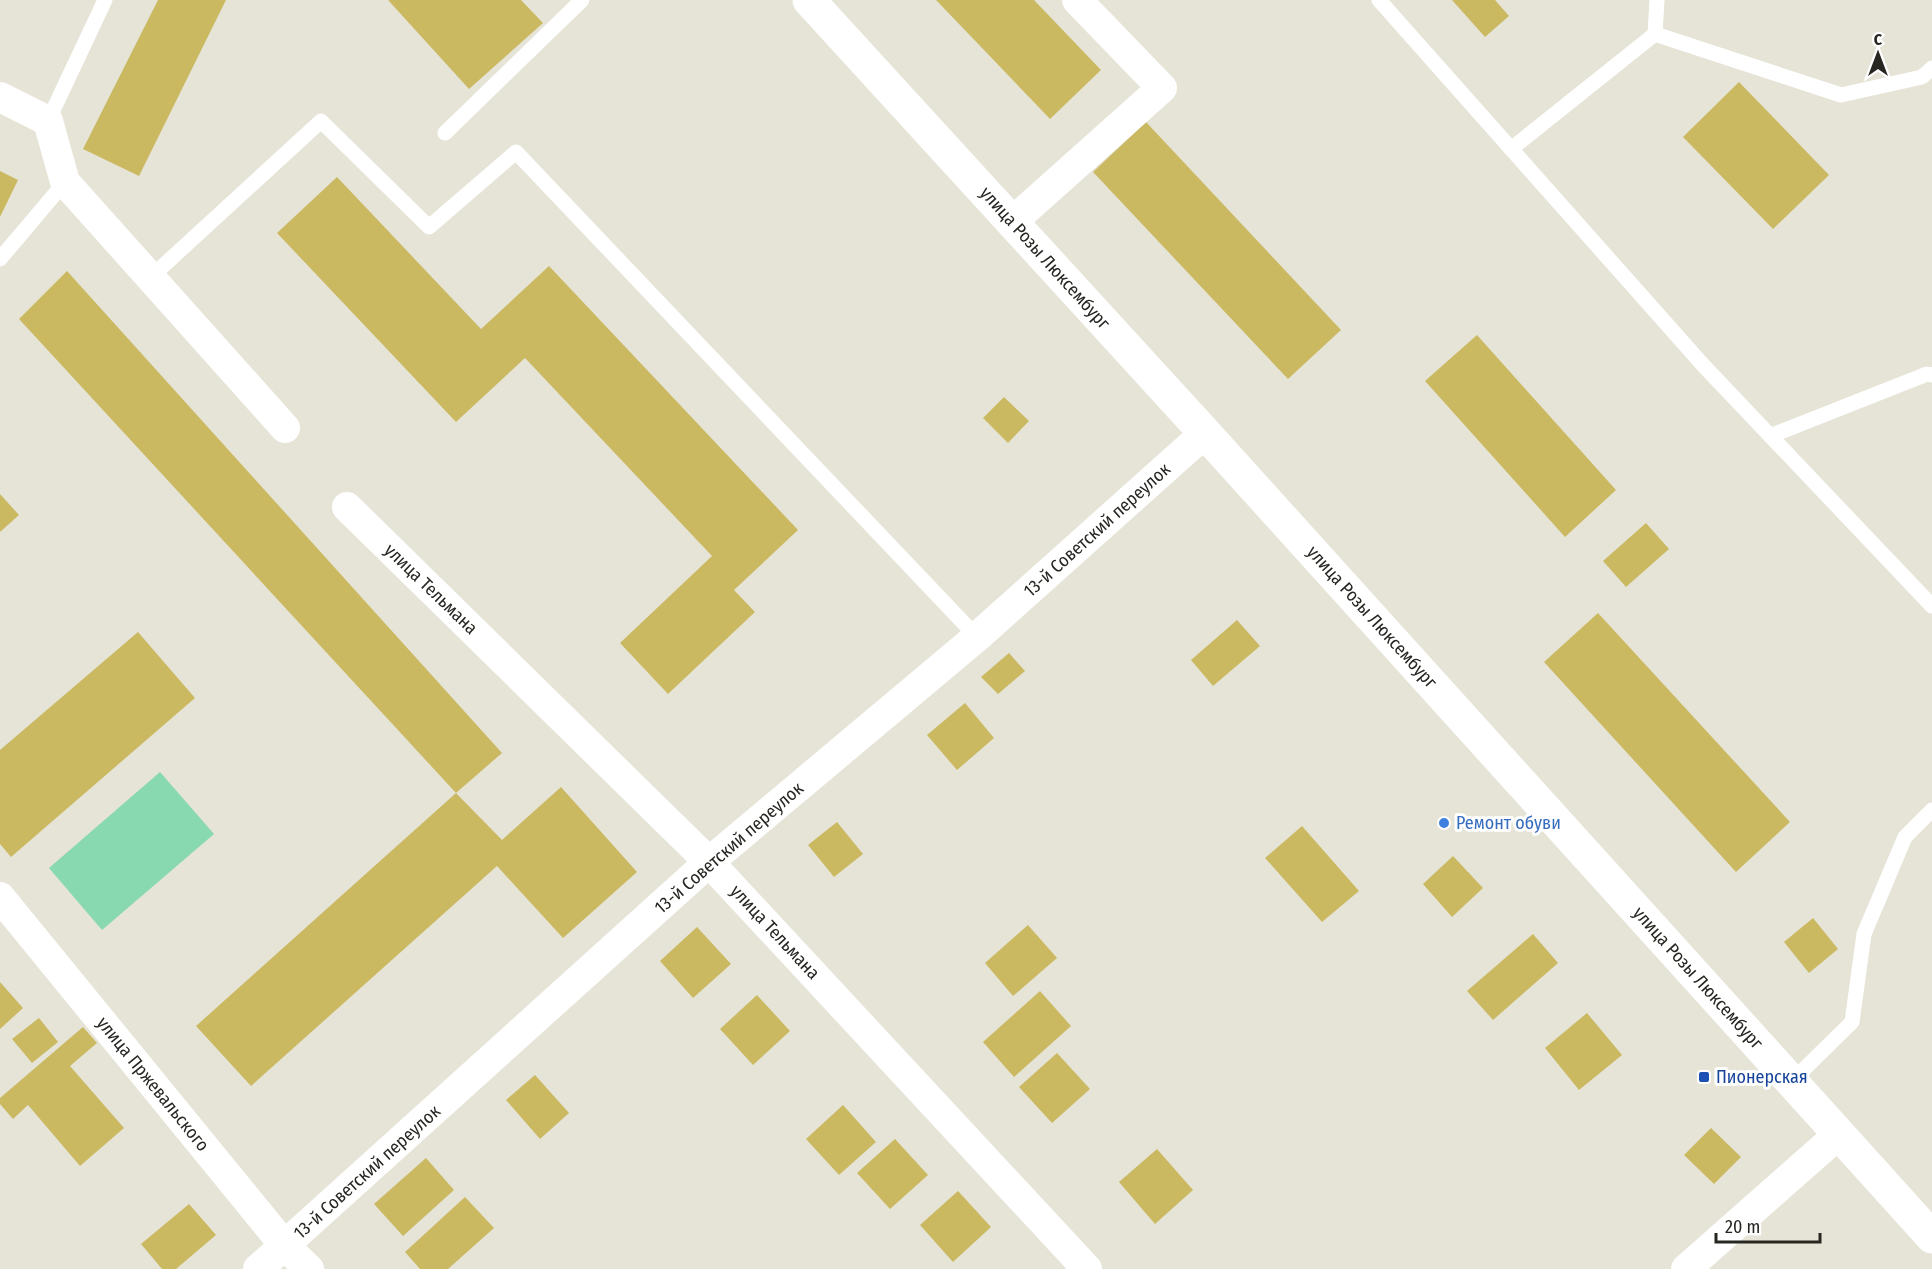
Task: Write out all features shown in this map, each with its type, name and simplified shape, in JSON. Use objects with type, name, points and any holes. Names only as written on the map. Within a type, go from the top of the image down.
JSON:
[{"type":"main road","name":"улица Розы Люксембург","points":[[809,0],[1205,433],[1932,1237]]},
{"type":"street","points":[[1012,222],[1162,88],[1077,0]]},
{"type":"street","points":[[0,97],[48,121],[65,182],[285,428]]},
{"type":"street","name":"13-й Советский переулок","points":[[258,1269],[709,862],[977,636],[1205,433]]},
{"type":"street","name":"улица Тельмана","points":[[347,507],[709,862],[1087,1269]]},
{"type":"street","name":"улица Пржевальского","points":[[0,897],[285,1246],[309,1269]]},
{"type":"street","points":[[1686,1269],[1839,1134]]},
{"type":"lane","points":[[48,121],[105,0]]},
{"type":"lane","points":[[445,133],[582,0]]},
{"type":"lane","points":[[1379,0],[1703,365],[1932,606]]},
{"type":"lane","points":[[1512,149],[1655,34],[1657,0]]},
{"type":"lane","points":[[1655,34],[1841,95],[1922,77],[1932,68]]},
{"type":"lane","points":[[151,277],[321,121],[429,227],[516,152],[977,636]]},
{"type":"lane","points":[[0,259],[65,182]]},
{"type":"lane","points":[[1770,436],[1927,374],[1932,375]]},
{"type":"lane","points":[[1792,1081],[1852,1022],[1864,934],[1905,837],[1932,810]]},
{"type":"green space","points":[[160,772],[214,834],[102,930],[49,868]]},
{"type":"building","points":[[158,0],[226,0],[139,176],[83,149]]},
{"type":"building","points":[[388,0],[521,0],[543,23],[469,89]]},
{"type":"building","points":[[936,0],[1034,0],[1101,70],[1050,119]]},
{"type":"building","points":[[1452,0],[1495,0],[1509,16],[1485,37]]},
{"type":"building","points":[[1739,82],[1829,175],[1773,229],[1683,137]]},
{"type":"building","points":[[1146,122],[1341,330],[1288,379],[1093,172]]},
{"type":"building","points":[[0,171],[18,180],[0,217]]},
{"type":"building","points":[[337,177],[481,329],[549,266],[798,530],[734,590],[755,612],[668,694],[620,643],[712,556],[525,358],[456,422],[277,233]]},
{"type":"building","points":[[67,271],[502,753],[456,793],[19,319]]},
{"type":"building","points":[[1477,335],[1616,490],[1565,537],[1425,381]]},
{"type":"building","points":[[1004,397],[1029,421],[1008,443],[983,418]]},
{"type":"building","points":[[0,494],[19,515],[0,532]]},
{"type":"building","points":[[1646,523],[1669,549],[1626,587],[1603,561]]},
{"type":"building","points":[[1598,613],[1790,822],[1736,872],[1544,662]]},
{"type":"building","points":[[1237,620],[1260,646],[1213,686],[1191,660]]},
{"type":"building","points":[[138,632],[195,698],[11,857],[0,844],[0,750]]},
{"type":"building","points":[[1009,653],[1025,671],[998,694],[981,677]]},
{"type":"building","points":[[965,703],[994,738],[957,770],[927,735]]},
{"type":"building","points":[[561,787],[637,872],[563,938],[497,866],[251,1086],[196,1026],[456,793],[502,840]]},
{"type":"building","points":[[837,822],[863,854],[834,877],[808,845]]},
{"type":"building","points":[[1302,826],[1359,891],[1322,922],[1265,858]]},
{"type":"building","points":[[1453,856],[1483,888],[1452,917],[1423,884]]},
{"type":"building","points":[[1813,918],[1838,949],[1809,973],[1784,942]]},
{"type":"building","points":[[1028,925],[1057,958],[1013,996],[985,963]]},
{"type":"building","points":[[697,927],[731,964],[693,998],[660,961]]},
{"type":"building","points":[[1533,934],[1558,963],[1493,1020],[1467,991]]},
{"type":"building","points":[[0,982],[23,1008],[0,1029]]},
{"type":"building","points":[[1040,991],[1071,1026],[1014,1077],[983,1042]]},
{"type":"building","points":[[757,995],[790,1031],[753,1065],[720,1029]]},
{"type":"building","points":[[1587,1013],[1622,1055],[1579,1090],[1545,1048]]},
{"type":"building","points":[[39,1018],[58,1042],[32,1063],[12,1039]]},
{"type":"building","points":[[83,1027],[97,1043],[70,1066],[124,1128],[80,1166],[28,1105],[13,1119],[0,1104],[0,1098]]},
{"type":"building","points":[[1057,1053],[1090,1089],[1052,1123],[1019,1087]]},
{"type":"building","points":[[535,1075],[569,1113],[540,1139],[506,1100]]},
{"type":"building","points":[[843,1105],[876,1142],[839,1175],[806,1139]]},
{"type":"building","points":[[1711,1128],[1741,1157],[1714,1184],[1684,1155]]},
{"type":"building","points":[[895,1139],[928,1175],[890,1209],[857,1173]]},
{"type":"building","points":[[1157,1149],[1193,1190],[1155,1224],[1119,1182]]},
{"type":"building","points":[[426,1158],[454,1190],[403,1236],[374,1204]]},
{"type":"building","points":[[958,1191],[991,1227],[953,1262],[920,1225]]},
{"type":"building","points":[[465,1197],[494,1228],[448,1269],[420,1269],[405,1252]]},
{"type":"building","points":[[189,1204],[216,1235],[176,1269],[162,1269],[141,1244]]},
{"type":"place","name":"Ремонт обуви","points":[[1444,823]]},
{"type":"place","name":"Пионерская","points":[[1704,1077]]}]
